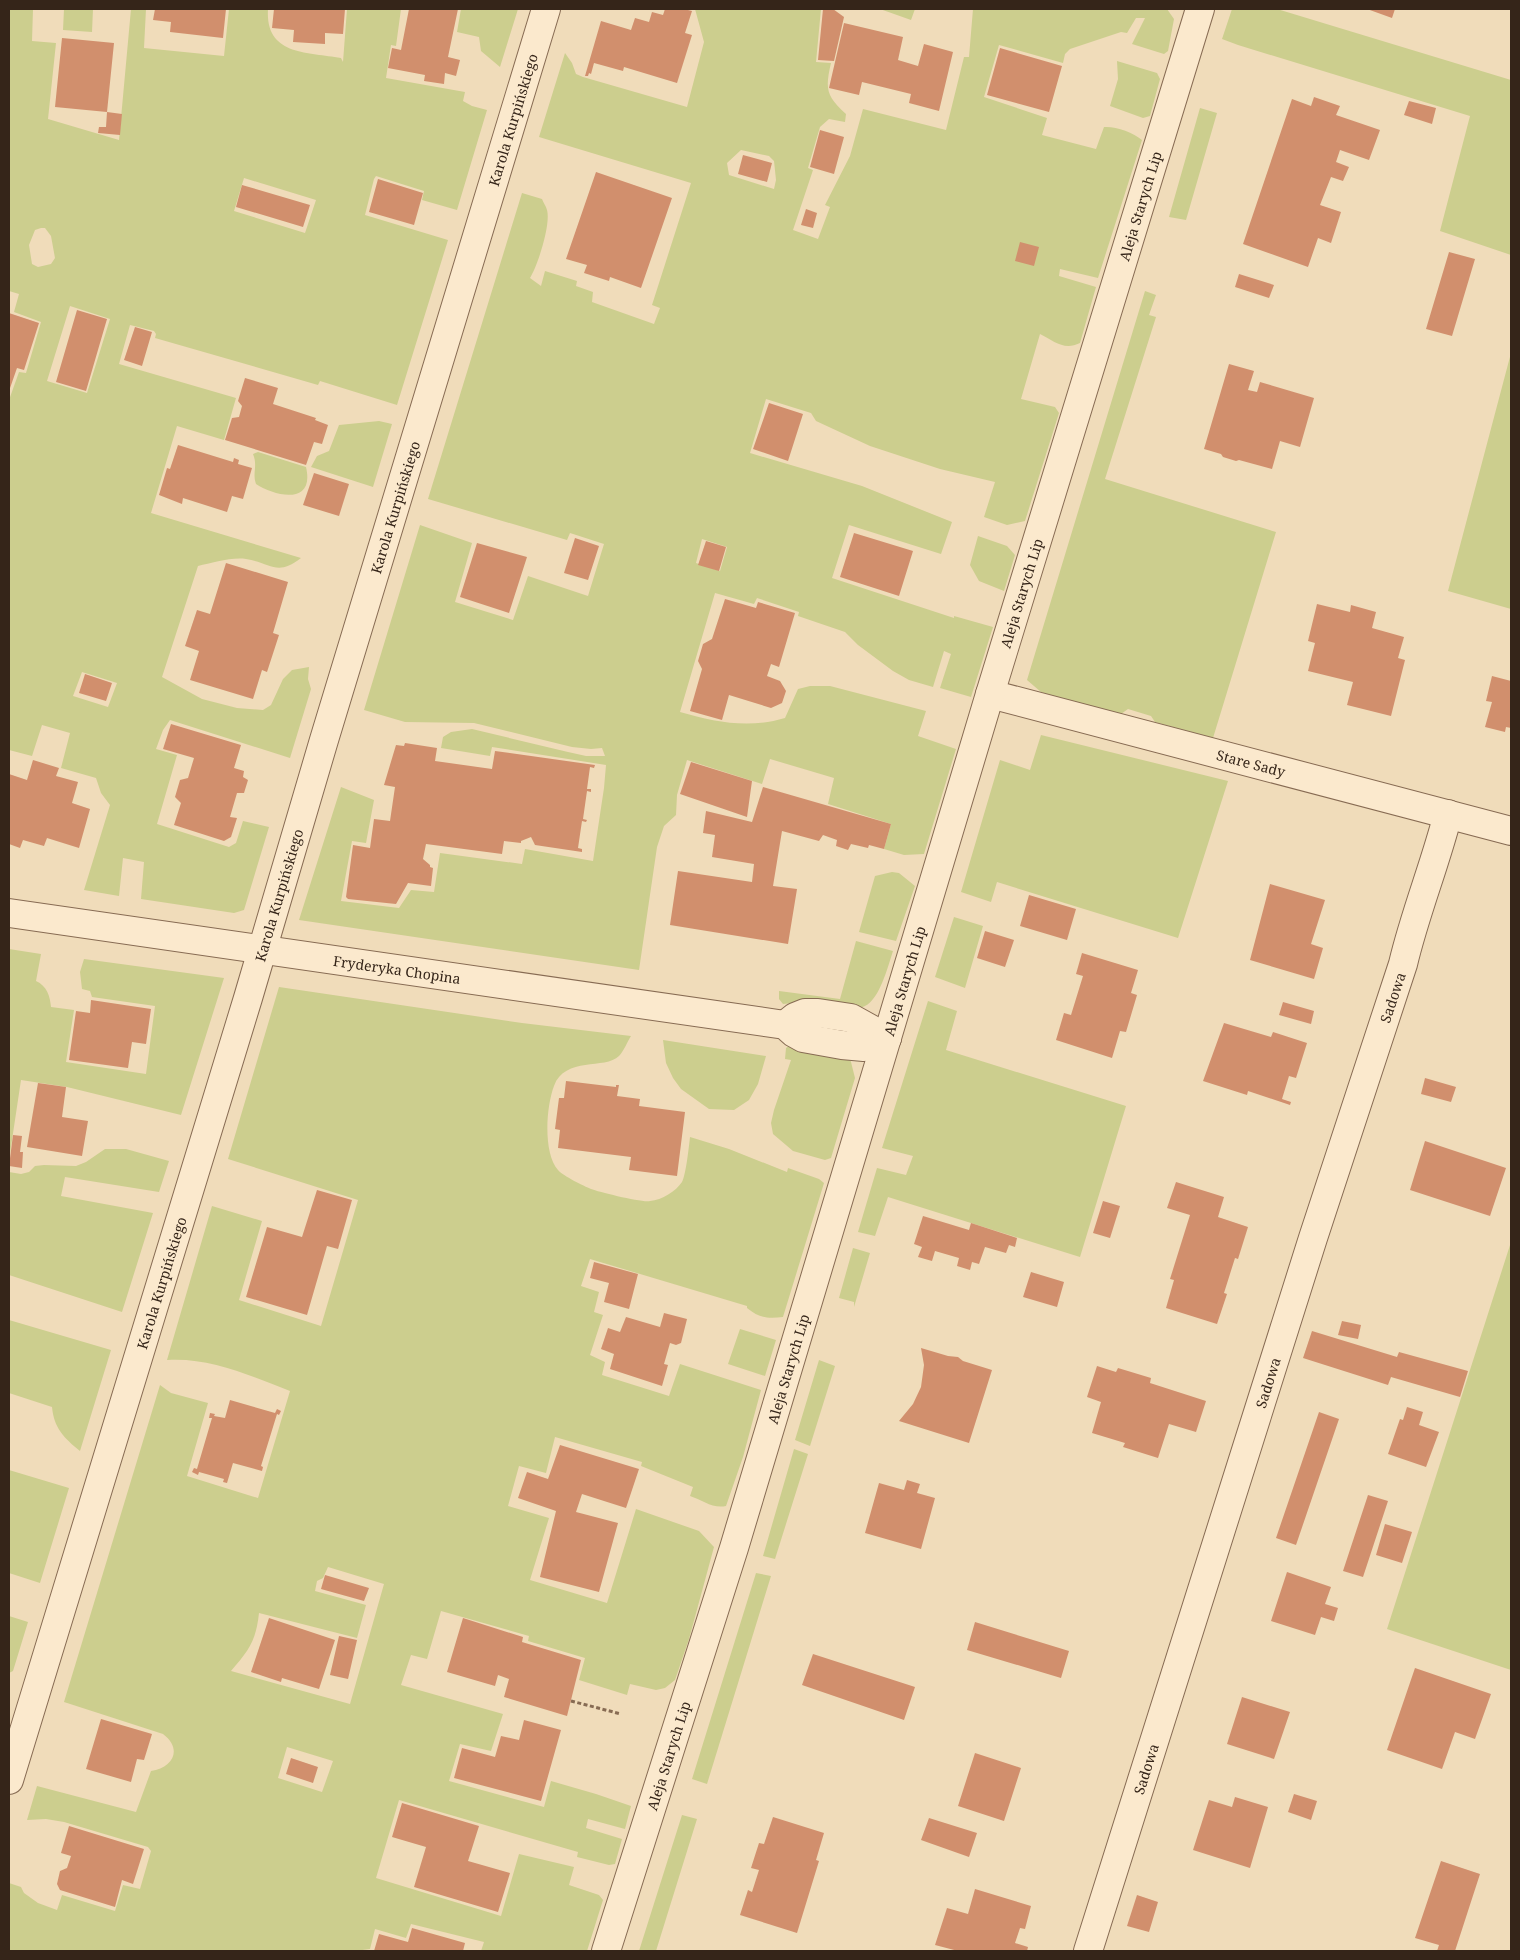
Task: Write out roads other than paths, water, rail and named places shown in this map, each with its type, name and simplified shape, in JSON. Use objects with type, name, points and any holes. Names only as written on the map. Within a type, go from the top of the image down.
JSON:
[{"type":"street","name":"Karola Kurpińskiego","points":[[9,1780],[546,9]]},
{"type":"street","name":"Aleja Starych Lip","points":[[606,1951],[692,1683],[990,694],[1200,9]]},
{"type":"street","name":"Stare Sady","points":[[990,694],[1511,831]]},
{"type":"street","name":"Sadowa","points":[[1088,1951],[1313,1238],[1400,974],[1408,941],[1438,852],[1448,814]]},
{"type":"street","name":"Fryderyka Chopina","points":[[9,913],[785,1025],[803,1038],[849,1046],[864,1047],[887,1038]]}]
